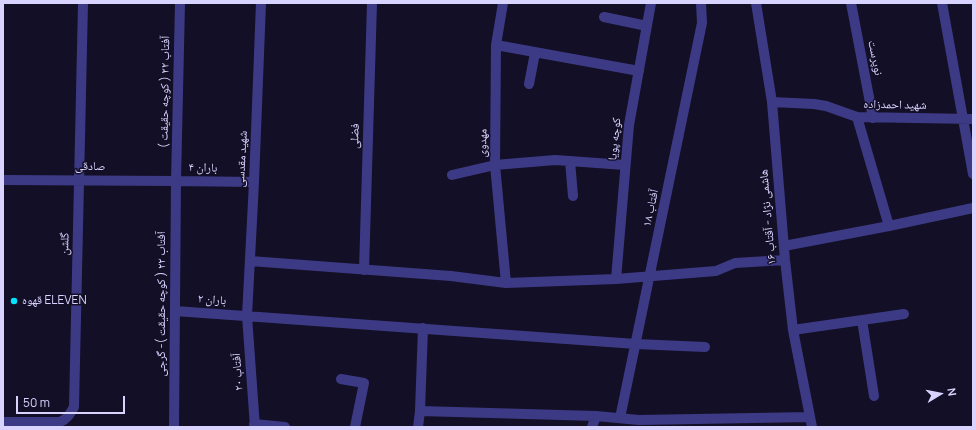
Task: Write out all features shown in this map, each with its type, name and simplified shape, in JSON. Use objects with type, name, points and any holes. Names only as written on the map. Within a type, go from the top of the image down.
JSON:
[{"type":"street","name":"گلشن","points":[[3,422],[60,422],[66,419],[74,407],[83,3]]},
{"type":"street","name":"آفتاب ۲۲ ( کوچه حقیقت )","points":[[176,181],[180,3]]},
{"type":"street","name":"شهید مقدسی","points":[[247,316],[261,3]]},
{"type":"street","name":"فضلی","points":[[364,270],[372,3]]},
{"type":"street","name":"مهدوی","points":[[503,3],[496,45],[495,165],[506,282]]},
{"type":"street","name":"کوچه پویا","points":[[616,279],[629,125],[652,3]]},
{"type":"street","name":"آفتاب ۱۸","points":[[620,418],[702,23],[701,3]]},
{"type":"street","name":"هاشمی نژاد - آقتاب ۱۶","points":[[756,3],[772,102],[785,260],[793,330],[811,422]]},
{"type":"street","name":"نوپرست","points":[[851,3],[873,118]]},
{"type":"street","points":[[942,3],[968,119],[973,174]]},
{"type":"street","points":[[604,17],[647,26]]},
{"type":"street","points":[[496,45],[639,71]]},
{"type":"street","points":[[529,84],[535,53]]},
{"type":"street","name":"شهید احمدزاده","points":[[772,102],[826,106],[857,117],[968,119]]},
{"type":"street","points":[[857,117],[889,226]]},
{"type":"street","points":[[452,175],[495,165],[555,160],[626,165]]},
{"type":"street","points":[[570,161],[573,196]]},
{"type":"street","name":"صادقی","points":[[3,180],[176,181]]},
{"type":"street","name":"باران ۴","points":[[176,181],[254,182]]},
{"type":"street","name":"آفتاب ۲۲ ( کوچه حقیقت )- گرجی","points":[[174,427],[176,181]]},
{"type":"street","points":[[784,246],[973,208]]},
{"type":"street","points":[[250,261],[451,276],[506,282],[616,279],[716,271],[735,263],[785,260]]},
{"type":"street","name":"باران ۲","points":[[175,311],[636,344],[705,347]]},
{"type":"street","points":[[793,330],[904,314]]},
{"type":"street","name":"آفتاب ۲۰","points":[[247,316],[255,426]]},
{"type":"street","points":[[862,320],[874,396]]},
{"type":"street","points":[[418,427],[423,328]]},
{"type":"street","points":[[341,379],[364,383],[355,427]]},
{"type":"street","points":[[420,411],[596,416],[639,420],[707,423],[811,422]]},
{"type":"street","points":[[592,427],[596,416]]},
{"type":"street","points":[[255,426],[285,427]]},
{"type":"place","name":"قهوه ELEVEN","points":[[14,301]]}]
